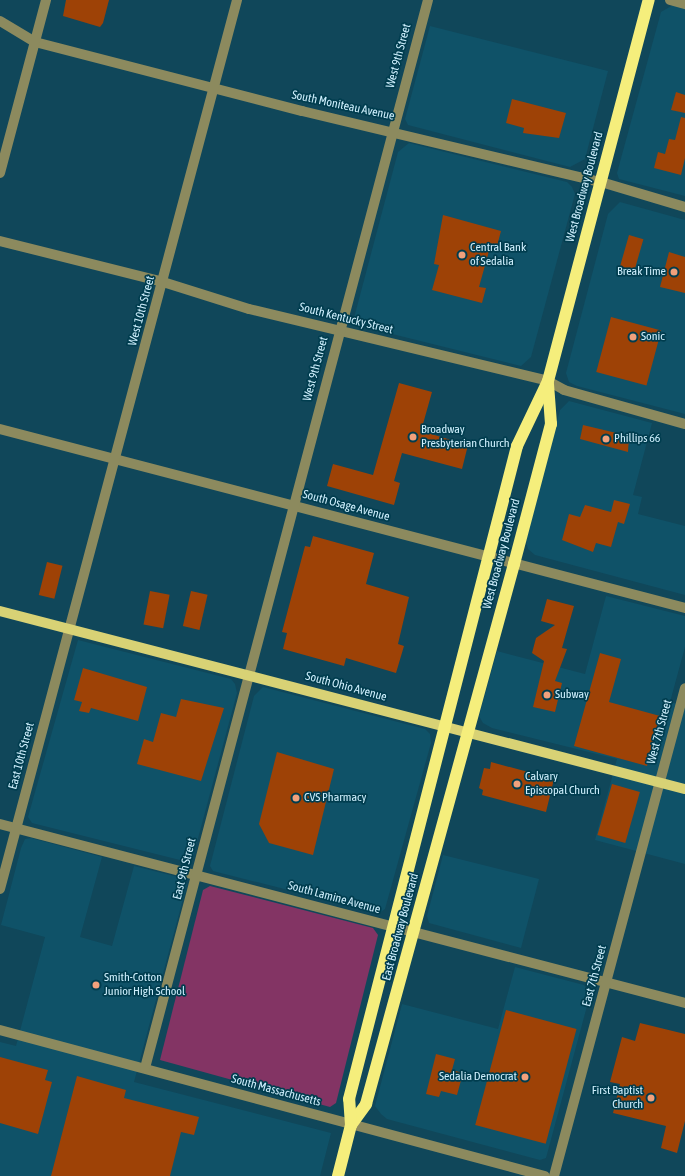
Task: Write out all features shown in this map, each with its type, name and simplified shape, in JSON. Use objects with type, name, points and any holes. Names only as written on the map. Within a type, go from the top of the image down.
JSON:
[{"type":"highway","name":"West Broadway Boulevard","points":[[444,726],[517,446],[548,381],[649,0]]},
{"type":"highway","name":"West Broadway Boulevard","points":[[469,732],[551,424],[548,381]]},
{"type":"highway","name":"East Broadway Boulevard","points":[[338,1176],[351,1125],[349,1099],[444,726]]},
{"type":"highway","name":"East Broadway Boulevard","points":[[351,1125],[366,1104],[415,932],[469,732]]},
{"type":"main road","name":"South Ohio Avenue","points":[[0,611],[685,789]]},
{"type":"street","points":[[0,173],[4,137],[35,42],[46,0]]},
{"type":"street","name":"West 10th Street","points":[[69,629],[163,282],[237,0]]},
{"type":"street","name":"West 9th Street","points":[[249,675],[428,0]]},
{"type":"street","points":[[670,0],[685,4]]},
{"type":"street","name":"South Moniteau Avenue","points":[[0,21],[35,42],[213,88],[393,130],[601,182],[685,207]]},
{"type":"street","name":"South Kentucky Street","points":[[0,241],[163,282],[249,309],[548,381],[564,390],[685,424]]},
{"type":"street","name":"South Osage Avenue","points":[[0,429],[685,608]]},
{"type":"street","name":"East 10th Street","points":[[0,889],[69,629]]},
{"type":"street","name":"East 9th Street","points":[[146,1068],[249,675]]},
{"type":"street","name":"West 7th Street","points":[[660,782],[685,688]]},
{"type":"street","name":"East 7th Street","points":[[554,1176],[660,782]]},
{"type":"street","name":"South Lamine Avenue","points":[[0,824],[685,1003]]},
{"type":"street","name":"South Massachusetts","points":[[0,1030],[545,1176]]},
{"type":"shaded area","points":[[673,5],[685,8],[685,196],[619,179],[617,173],[661,12]]},
{"type":"shaded area","points":[[430,26],[608,71],[585,159],[570,167],[408,125],[405,119]]},
{"type":"shaded area","points":[[409,143],[567,182],[572,187],[575,194],[531,357],[521,366],[364,327],[354,318],[398,152]]},
{"type":"shaded area","points":[[620,202],[685,220],[685,414],[577,386],[569,382],[566,373],[608,214]]},
{"type":"shaded area","points":[[569,401],[652,423],[633,495],[642,497],[638,514],[685,526],[685,595],[535,555],[528,549],[526,541],[560,410]]},
{"type":"shaded area","points":[[606,596],[685,616],[685,647],[670,702],[685,706],[685,864],[595,840],[617,759],[492,728],[483,723],[479,716],[497,651],[585,674]]},
{"type":"shaded area","points":[[78,640],[231,679],[235,684],[237,693],[193,857],[188,862],[32,823],[28,817]]},
{"type":"shaded area","points":[[263,687],[425,729],[430,734],[431,743],[385,909],[379,913],[213,871],[210,866],[254,696]]},
{"type":"shaded area","name":"Smith-Cotton Junior High School","points":[[31,838],[102,857],[80,937],[112,946],[134,866],[182,878],[187,884],[134,1082],[331,1133],[320,1176],[0,1176],[0,1042],[16,1046],[45,937],[1,925],[21,848],[25,839]]},
{"type":"shaded area","points":[[443,855],[539,879],[521,948],[429,923],[427,916]]},
{"type":"shaded area","points":[[210,886],[373,928],[378,935],[336,1103],[330,1107],[160,1060],[203,890]]},
{"type":"shaded area","points":[[515,967],[584,985],[590,995],[546,1158],[540,1160],[387,1119],[381,1114],[375,1106],[402,1004],[498,1029]]},
{"type":"building","points":[[66,0],[109,0],[103,23],[100,27],[63,16]]},
{"type":"building","points":[[676,92],[685,95],[685,113],[671,110]]},
{"type":"building","points":[[512,99],[566,113],[559,138],[523,133],[524,128],[506,123]]},
{"type":"building","points":[[681,117],[685,118],[685,158],[681,175],[654,168],[658,152],[665,154],[669,139],[675,140]]},
{"type":"building","name":"Central Bank of Sedalia","points":[[443,215],[501,231],[497,246],[491,244],[479,287],[486,288],[482,303],[432,290],[439,265],[434,264]]},
{"type":"building","points":[[629,235],[643,239],[634,271],[620,267]]},
{"type":"building","name":"Break Time","points":[[669,252],[685,257],[685,293],[660,287]]},
{"type":"building","points":[[611,317],[661,330],[646,386],[596,372]]},
{"type":"building","name":"Broadway Presbyterian Church","points":[[399,383],[432,392],[421,431],[468,445],[462,469],[402,453],[394,481],[400,483],[394,505],[327,486],[333,464],[373,475]]},
{"type":"building","name":"Phillips 66","points":[[583,425],[629,436],[628,452],[580,439]]},
{"type":"building","points":[[614,500],[630,504],[624,524],[618,522],[611,547],[596,543],[593,552],[562,540],[569,514],[580,517],[585,505],[611,512]]},
{"type":"building","points":[[313,536],[374,553],[366,584],[409,597],[398,644],[404,646],[396,673],[346,658],[344,666],[283,649],[287,633],[282,632],[305,546],[310,547]]},
{"type":"building","points":[[47,562],[63,566],[54,599],[39,595]]},
{"type":"building","points":[[150,591],[170,595],[163,628],[144,624]]},
{"type":"building","points":[[191,591],[208,595],[199,630],[183,626]]},
{"type":"building","points":[[547,599],[574,606],[562,648],[567,649],[555,681],[562,683],[555,712],[533,707],[544,661],[532,653],[536,638],[555,625],[541,621]]},
{"type":"building","points":[[600,653],[621,659],[609,702],[660,716],[647,766],[574,746]]},
{"type":"building","points":[[83,668],[147,687],[138,721],[91,708],[89,713],[79,711],[82,702],[74,700]]},
{"type":"building","points":[[181,699],[224,708],[201,781],[137,764],[144,739],[153,742],[161,713],[176,717]]},
{"type":"building","name":"CVS Pharmacy","points":[[277,752],[334,769],[313,855],[269,843],[259,824]]},
{"type":"building","name":"Calvary Episcopal Church","points":[[491,762],[554,779],[546,812],[482,795],[483,790],[479,788],[484,768],[490,769]]},
{"type":"building","points":[[612,784],[640,792],[625,843],[597,835]]},
{"type":"building","name":"Sedalia Democrat","points":[[506,1010],[577,1029],[546,1144],[475,1125]]},
{"type":"building","name":"First Baptist Church","points":[[640,1023],[685,1034],[685,1121],[677,1153],[661,1148],[666,1126],[613,1113],[620,1084],[610,1082],[622,1037],[635,1041]]},
{"type":"building","points":[[436,1054],[455,1059],[452,1070],[463,1073],[457,1095],[441,1091],[439,1097],[426,1094]]},
{"type":"building","points":[[0,1057],[48,1070],[45,1080],[52,1082],[38,1134],[0,1123]]},
{"type":"building","points":[[77,1076],[126,1090],[124,1098],[199,1117],[194,1135],[181,1132],[170,1176],[51,1176]]},
{"type":"place","name":"Central Bank of Sedalia","points":[[462,255]]},
{"type":"place","name":"Break Time","points":[[674,272]]},
{"type":"place","name":"Sonic","points":[[633,337]]},
{"type":"place","name":"Broadway Presbyterian Church","points":[[413,437]]},
{"type":"place","name":"Phillips 66","points":[[606,439]]},
{"type":"place","name":"Subway","points":[[547,695]]},
{"type":"place","name":"Calvary Episcopal Church","points":[[517,784]]},
{"type":"place","name":"CVS Pharmacy","points":[[296,798]]},
{"type":"place","name":"Smith-Cotton Junior High School","points":[[96,985]]},
{"type":"place","name":"Sedalia Democrat","points":[[525,1077]]},
{"type":"place","name":"First Baptist Church","points":[[651,1098]]}]
